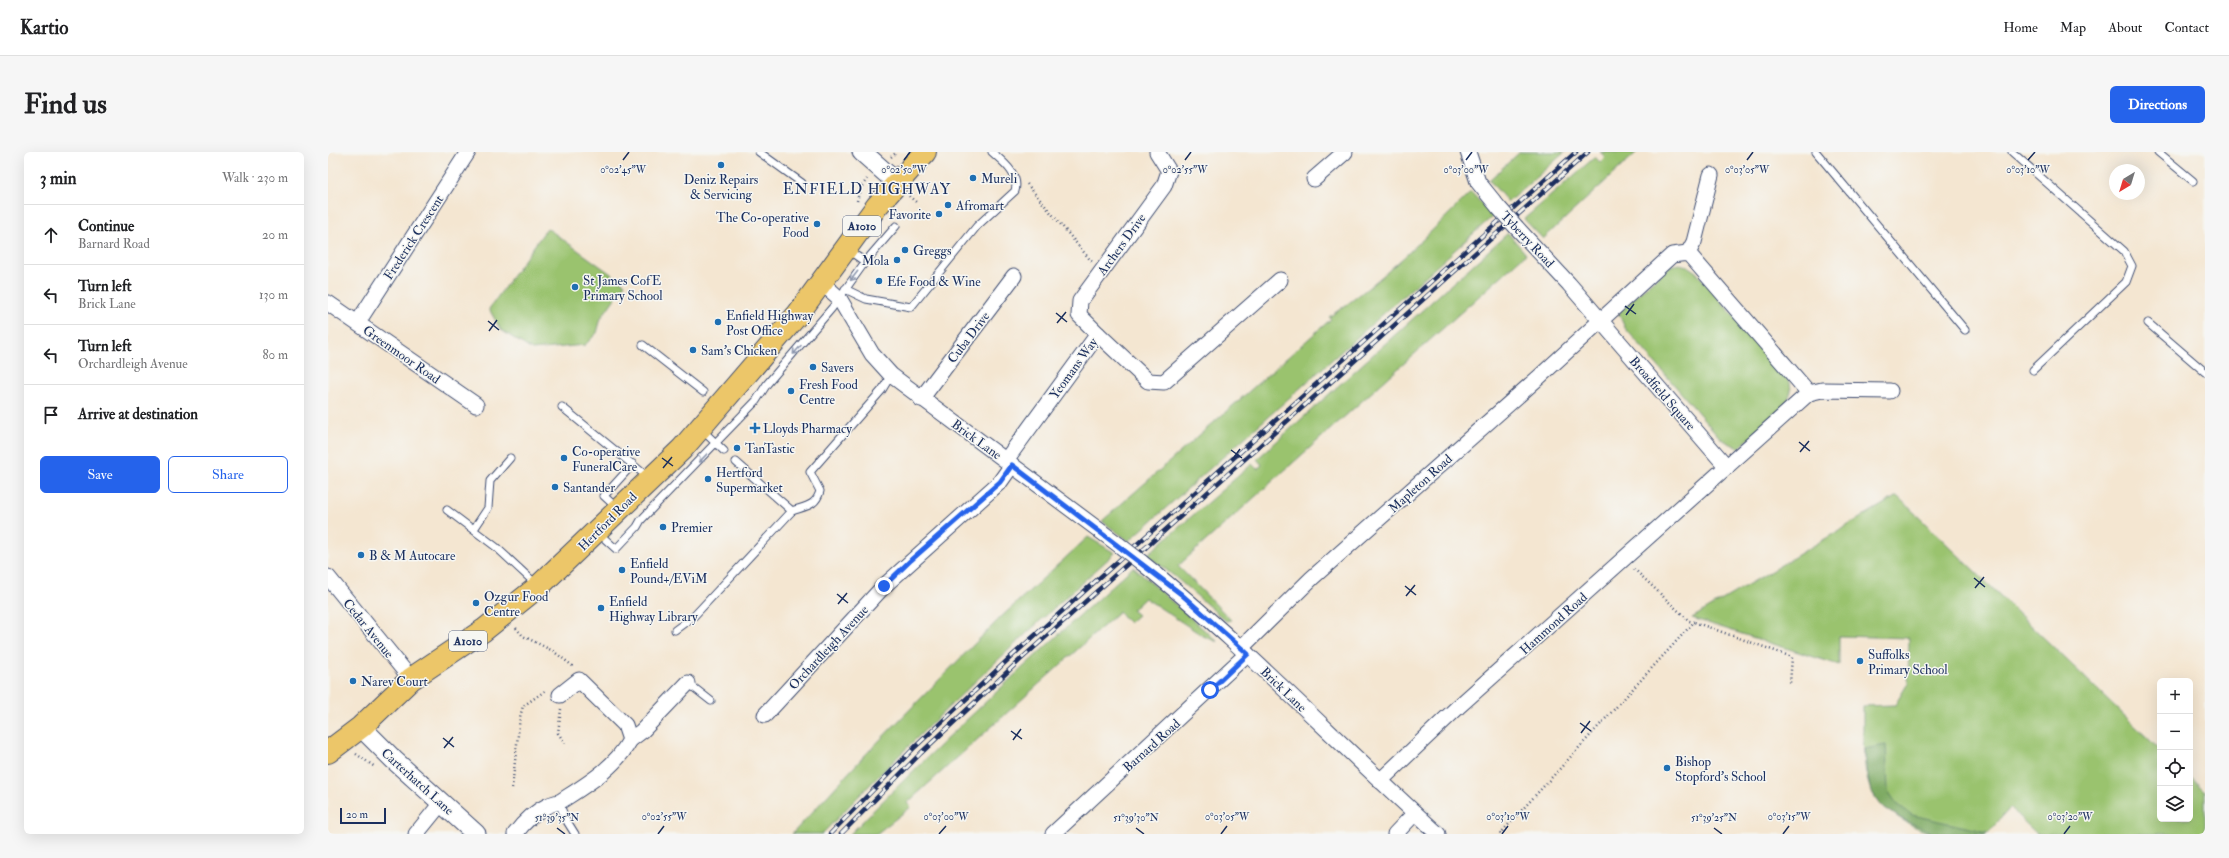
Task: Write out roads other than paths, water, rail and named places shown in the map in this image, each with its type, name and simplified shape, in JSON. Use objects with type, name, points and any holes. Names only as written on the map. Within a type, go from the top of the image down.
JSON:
[{"type":"main road","name":"Hertford Road","points":[[328,752],[361,727],[411,679],[484,630],[539,586],[650,479],[708,437],[896,182],[925,152]]},
{"type":"street","name":"Frederick Crescent","points":[[358,322],[468,152]]},
{"type":"street","points":[[862,152],[896,182]]},
{"type":"street","name":"Archers Drive","points":[[1098,334],[1079,315],[1080,300],[1164,186],[1169,171],[1157,152]]},
{"type":"street","points":[[1314,179],[1345,152]]},
{"type":"street","name":"Tyberry Road","points":[[1468,152],[1478,182],[1499,208],[1600,319]]},
{"type":"street","points":[[1688,253],[1694,242],[1711,175]]},
{"type":"street","points":[[1600,319],[1672,255],[1688,253]]},
{"type":"street","points":[[1688,253],[1809,393]]},
{"type":"street","name":"Cuba Drive","points":[[922,399],[1014,276]]},
{"type":"street","name":"Yeomans Way","points":[[1009,463],[1098,334],[1148,381],[1164,382],[1280,280]]},
{"type":"street","name":"Brick Lane","points":[[822,283],[842,293],[872,354],[891,375],[1119,545],[1181,594],[1244,651],[1380,781],[1438,834]]},
{"type":"street","name":"Greenmoor Road","points":[[328,303],[358,322],[476,405]]},
{"type":"street","name":"Broadfield Square","points":[[1600,319],[1727,467]]},
{"type":"street","name":"Mapleton Road","points":[[1244,651],[1312,578],[1520,394],[1600,319]]},
{"type":"street","points":[[1727,467],[1809,393],[1822,390],[1890,391]]},
{"type":"street","name":"Orchardleigh Avenue","points":[[765,715],[884,586],[911,560],[1000,482],[1009,463]]},
{"type":"street","name":"Hammond Road","points":[[1380,781],[1458,707],[1727,467]]},
{"type":"street","name":"Cedar Avenue","points":[[328,576],[411,679]]},
{"type":"street","name":"Barnard Road","points":[[1053,834],[1244,651]]},
{"type":"street","points":[[560,695],[579,680],[625,725],[630,740]]},
{"type":"street","points":[[515,834],[539,810],[560,802],[611,766],[622,754],[630,740],[647,727],[688,683]]},
{"type":"street","name":"Carterhatch Lane","points":[[361,727],[394,760],[476,834]]},
{"type":"street","points":[[416,834],[442,802]]},
{"type":"street","points":[[1395,834],[1415,813]]},
{"type":"lane","points":[[759,152],[802,183]]},
{"type":"lane","points":[[842,293],[911,307],[977,226],[1015,191],[1017,183],[1014,176],[992,152]]},
{"type":"lane","points":[[1816,152],[1965,330]]},
{"type":"lane","points":[[2012,152],[2124,251],[2132,266],[2126,282],[2033,370]]},
{"type":"lane","points":[[2158,152],[2193,180]]},
{"type":"lane","name":"Hertford Road","points":[[606,539],[616,549],[708,437],[756,401],[767,384],[812,332],[865,262],[896,226]]},
{"type":"lane","points":[[846,249],[865,262]]},
{"type":"lane","points":[[2148,323],[2205,372]]},
{"type":"lane","points":[[643,345],[703,392]]},
{"type":"lane","points":[[675,630],[694,616],[792,511],[809,506],[815,502],[820,491],[810,472],[882,390],[891,375]]},
{"type":"lane","points":[[562,407],[650,479]]},
{"type":"lane","points":[[708,437],[724,451]]},
{"type":"lane","points":[[474,529],[488,508],[490,481],[510,458]]},
{"type":"lane","points":[[736,462],[792,511]]},
{"type":"lane","points":[[618,509],[604,496],[633,464]]},
{"type":"lane","points":[[447,510],[474,529],[539,586]]},
{"type":"lane","points":[[688,683],[711,701]]},
{"type":"lane","points":[[560,802],[565,818],[575,834]]},
{"type":"railway","points":[[830,834],[915,747],[1013,655],[1576,152]]},
{"type":"railway","points":[[841,834],[921,753],[1020,660],[1588,152]]},
{"type":"place","name":"Deniz Repairs & Servicing","points":[[721,165]]},
{"type":"place","name":"Mureli","points":[[973,178]]},
{"type":"place","name":"Afromart","points":[[948,205]]},
{"type":"place","name":"Favorite","points":[[939,214]]},
{"type":"place","name":"The Co-operative Food","points":[[817,224]]},
{"type":"place","name":"Greggs","points":[[905,250]]},
{"type":"place","name":"Mola","points":[[897,260]]},
{"type":"place","name":"Efe Food & Wine","points":[[879,281]]},
{"type":"place","name":"St James CofE Primary School","points":[[575,287]]},
{"type":"place","name":"Enfield Highway Post Office","points":[[718,322]]},
{"type":"place","name":"Sam's Chicken","points":[[693,350]]},
{"type":"place","name":"Savers","points":[[813,367]]},
{"type":"place","name":"Fresh Food Centre","points":[[791,391]]},
{"type":"place","name":"Lloyds Pharmacy","points":[[755,428]]},
{"type":"place","name":"TanTastic","points":[[737,448]]},
{"type":"place","name":"Co-operative FuneralCare","points":[[564,458]]},
{"type":"place","name":"Hertford Supermarket","points":[[708,479]]},
{"type":"place","name":"Santander","points":[[555,487]]},
{"type":"place","name":"Premier","points":[[663,527]]},
{"type":"place","name":"B & M Autocare","points":[[361,555]]},
{"type":"place","name":"Enfield Pound+/EViM","points":[[622,570]]},
{"type":"place","name":"Ozgur Food Centre","points":[[476,603]]},
{"type":"place","name":"Enfield Highway Library","points":[[601,608]]},
{"type":"place","name":"Suffolks Primary School","points":[[1860,661]]},
{"type":"place","name":"Narev Court","points":[[353,681]]},
{"type":"place","name":"Bishop Stopford's School","points":[[1667,768]]},
{"type":"district","name":"ENFIELD HIGHWAY","points":[[867,189]]}]
